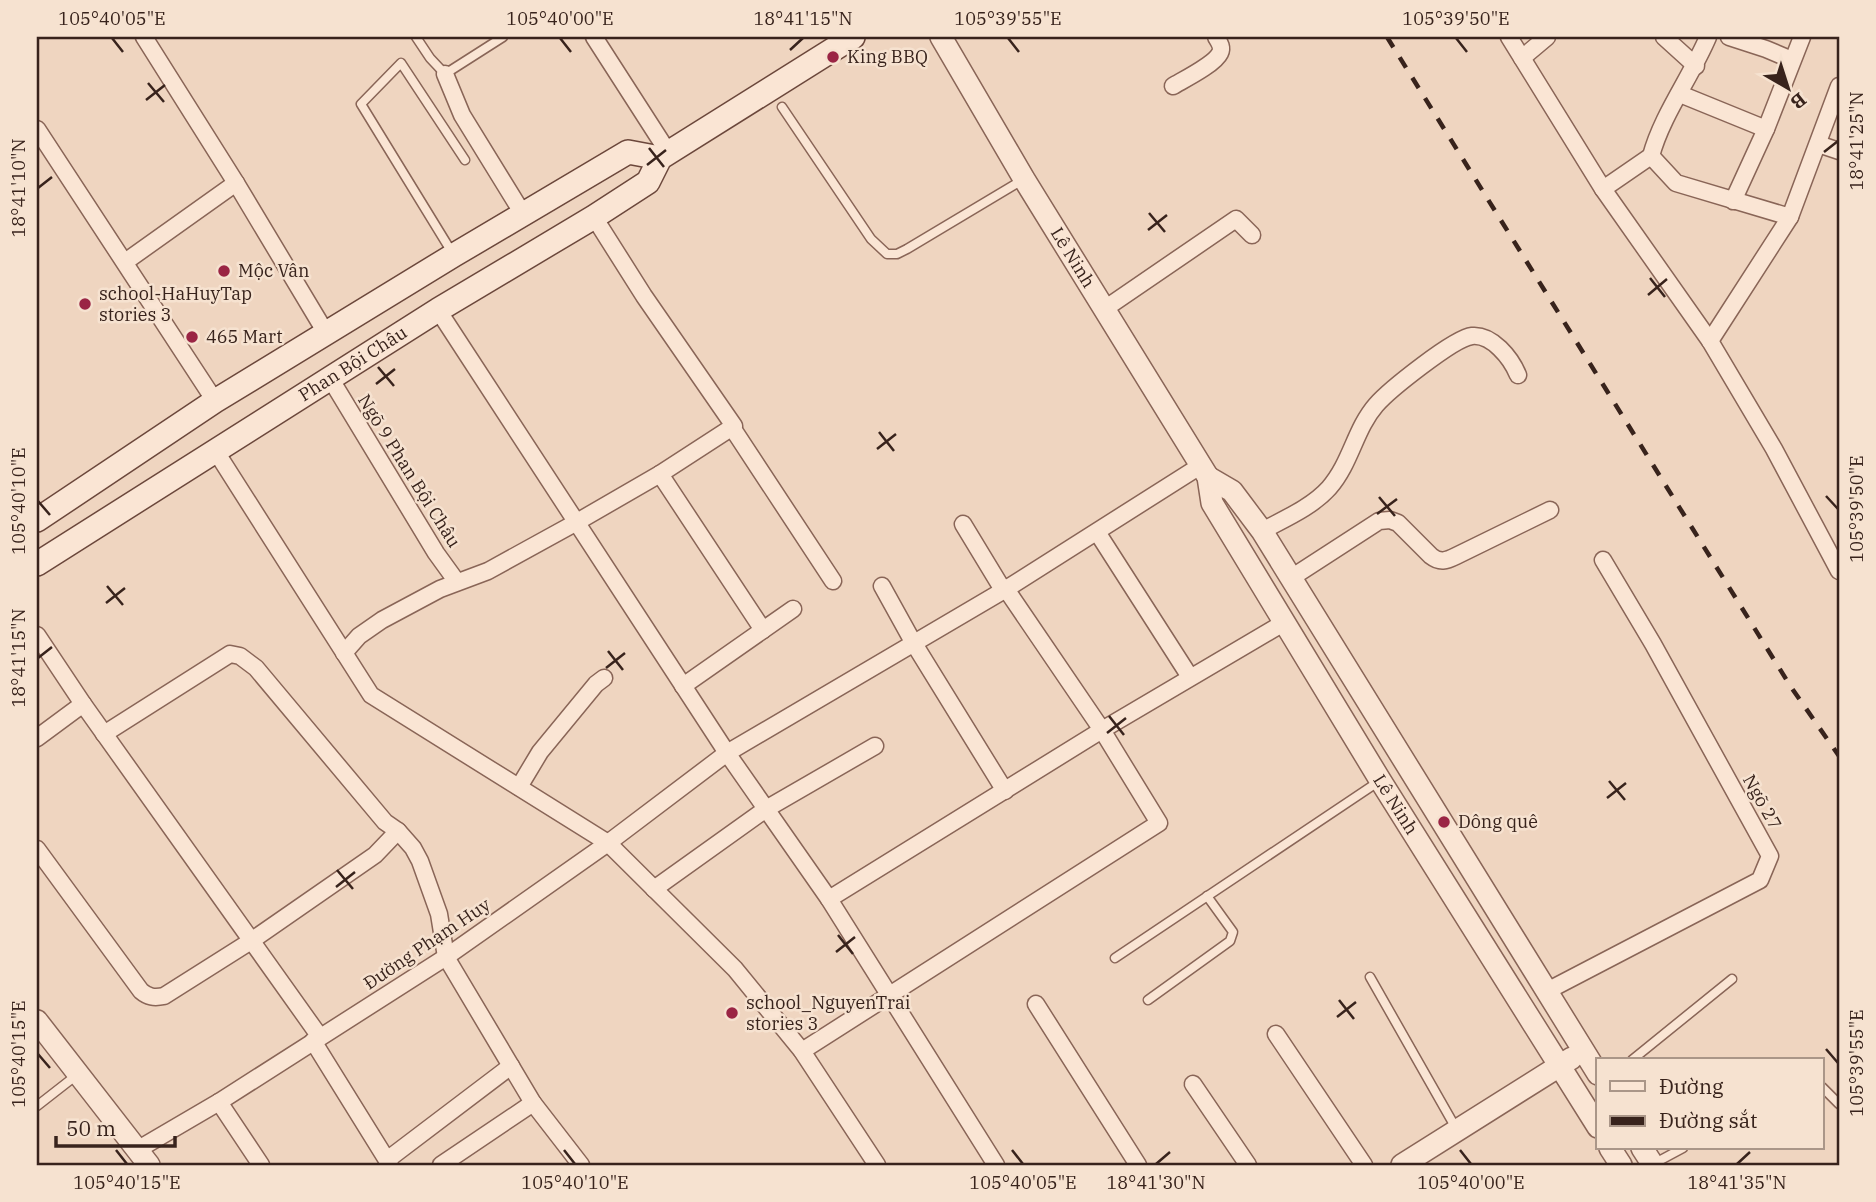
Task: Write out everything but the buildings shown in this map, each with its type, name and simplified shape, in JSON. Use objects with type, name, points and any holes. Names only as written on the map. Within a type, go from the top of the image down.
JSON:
[{"type":"main road","name":"Phan Bội Châu","points":[[37,564],[473,288],[594,217],[648,182],[664,155],[853,37]]},
{"type":"main road","points":[[37,520],[215,401],[628,152],[664,155]]},
{"type":"main road","points":[[454,255],[473,288]]},
{"type":"main road","points":[[113,471],[133,502]]},
{"type":"street","points":[[144,37],[326,333]]},
{"type":"street","points":[[594,37],[664,155]]},
{"type":"street","name":"Lê Ninh","points":[[942,37],[1024,179],[1204,472],[1212,503],[1596,1124]]},
{"type":"street","points":[[1173,86],[1220,53],[1221,47],[1216,37]]},
{"type":"street","points":[[1509,37],[1603,189],[1710,341],[1774,449],[1839,571]]},
{"type":"street","points":[[1522,58],[1548,37]]},
{"type":"street","points":[[1664,37],[1696,66]]},
{"type":"street","points":[[1603,189],[1651,156],[1655,139],[1696,66],[1708,37]]},
{"type":"street","points":[[1729,37],[1792,60]]},
{"type":"street","points":[[1734,201],[1802,37]]},
{"type":"street","points":[[445,74],[462,115],[523,214]]},
{"type":"street","points":[[1710,341],[1790,217],[1839,86]]},
{"type":"street","points":[[1680,94],[1766,129]]},
{"type":"street","points":[[37,129],[215,401]]},
{"type":"street","points":[[1818,144],[1839,151]]},
{"type":"street","points":[[1651,156],[1657,166],[1676,183],[1790,217]]},
{"type":"street","points":[[125,262],[236,183]]},
{"type":"street","points":[[594,217],[644,296],[733,422],[733,429],[833,581]]},
{"type":"street","points":[[1103,310],[1236,219],[1252,235]]},
{"type":"street","points":[[438,310],[727,753],[829,899],[996,1165]]},
{"type":"street","points":[[1262,531],[1311,503],[1326,491],[1343,469],[1377,404],[1420,368],[1462,340],[1472,336],[1492,342],[1511,362],[1518,375]]},
{"type":"street","name":"Ngõ 9 Phan Bội Châu","points":[[330,378],[436,553],[457,582]]},
{"type":"street","points":[[344,653],[359,636],[382,620],[440,589],[488,571],[660,474],[733,429]]},
{"type":"street","points":[[215,450],[371,695],[608,843],[735,969],[802,1051],[868,1162]]},
{"type":"street","name":"Lê Ninh","points":[[1204,472],[1232,491],[1262,531],[1596,1071]]},
{"type":"street","name":"Đường Phạm Huy","points":[[143,1158],[219,1102],[446,957],[608,843],[727,753],[1006,589],[1097,532],[1204,472]]},
{"type":"street","points":[[660,474],[763,630]]},
{"type":"street","points":[[1291,578],[1379,521],[1390,520],[1398,523],[1431,556],[1442,561],[1550,510]]},
{"type":"street","points":[[802,1051],[1159,823],[1102,730],[1006,589],[1000,585],[963,524]]},
{"type":"street","points":[[1097,532],[1190,677]]},
{"type":"street","name":"Ngõ 27","points":[[1547,991],[1760,880],[1770,856],[1653,644],[1603,560]]},
{"type":"street","points":[[882,586],[913,642],[1005,791]]},
{"type":"street","points":[[683,685],[793,609]]},
{"type":"street","points":[[829,899],[1102,730],[1285,622]]},
{"type":"street","points":[[37,635],[317,1039],[389,1163],[511,1066]]},
{"type":"street","points":[[104,734],[230,654],[240,656],[256,668],[385,822],[414,848],[439,914],[446,957],[533,1103],[575,1163]]},
{"type":"street","points":[[519,787],[540,752],[596,684],[604,678]]},
{"type":"street","points":[[37,738],[83,704]]},
{"type":"street","points":[[653,889],[766,809],[875,746]]},
{"type":"street","points":[[1381,780],[1407,765]]},
{"type":"street","points":[[37,849],[141,991],[147,996],[164,996],[251,941],[375,855],[398,831]]},
{"type":"street","points":[[1036,1004],[1138,1165]]},
{"type":"street","points":[[37,1021],[143,1158]]},
{"type":"street","points":[[1276,1034],[1364,1165]]},
{"type":"street","points":[[1402,1165],[1583,1051]]},
{"type":"street","points":[[1193,1084],[1248,1165]]},
{"type":"street","points":[[219,1102],[261,1165]]},
{"type":"street","points":[[441,1165],[533,1103]]},
{"type":"street","points":[[1611,1150],[1621,1165]]},
{"type":"street","points":[[1643,1150],[1653,1165]]},
{"type":"lane","points":[[416,37],[445,74],[503,37]]},
{"type":"lane","points":[[454,255],[361,104],[401,63],[465,160]]},
{"type":"lane","points":[[782,107],[871,239],[887,254],[897,254],[907,249],[1024,179]]},
{"type":"lane","points":[[1115,958],[1381,780]]},
{"type":"lane","points":[[1148,1000],[1230,940],[1233,932],[1207,896]]},
{"type":"lane","points":[[1370,976],[1457,1130]]},
{"type":"lane","points":[[1634,1058],[1732,979]]},
{"type":"lane","points":[[37,1106],[78,1074]]},
{"type":"lane","points":[[1824,1089],[1839,1104]]},
{"type":"lane","points":[[1653,1165],[1679,1150]]},
{"type":"railway","points":[[1387,37],[1791,687],[1839,756]]},
{"type":"place","name":"King BBQ","points":[[833,57]]},
{"type":"place","name":"Mộc Vân","points":[[224,271]]},
{"type":"place","name":"school-HaHuyTap stories 3","points":[[85,304]]},
{"type":"place","name":"465 Mart","points":[[192,337]]},
{"type":"place","name":"Dông quê","points":[[1444,822]]},
{"type":"place","name":"school_NguyenTrai stories 3","points":[[732,1013]]}]
